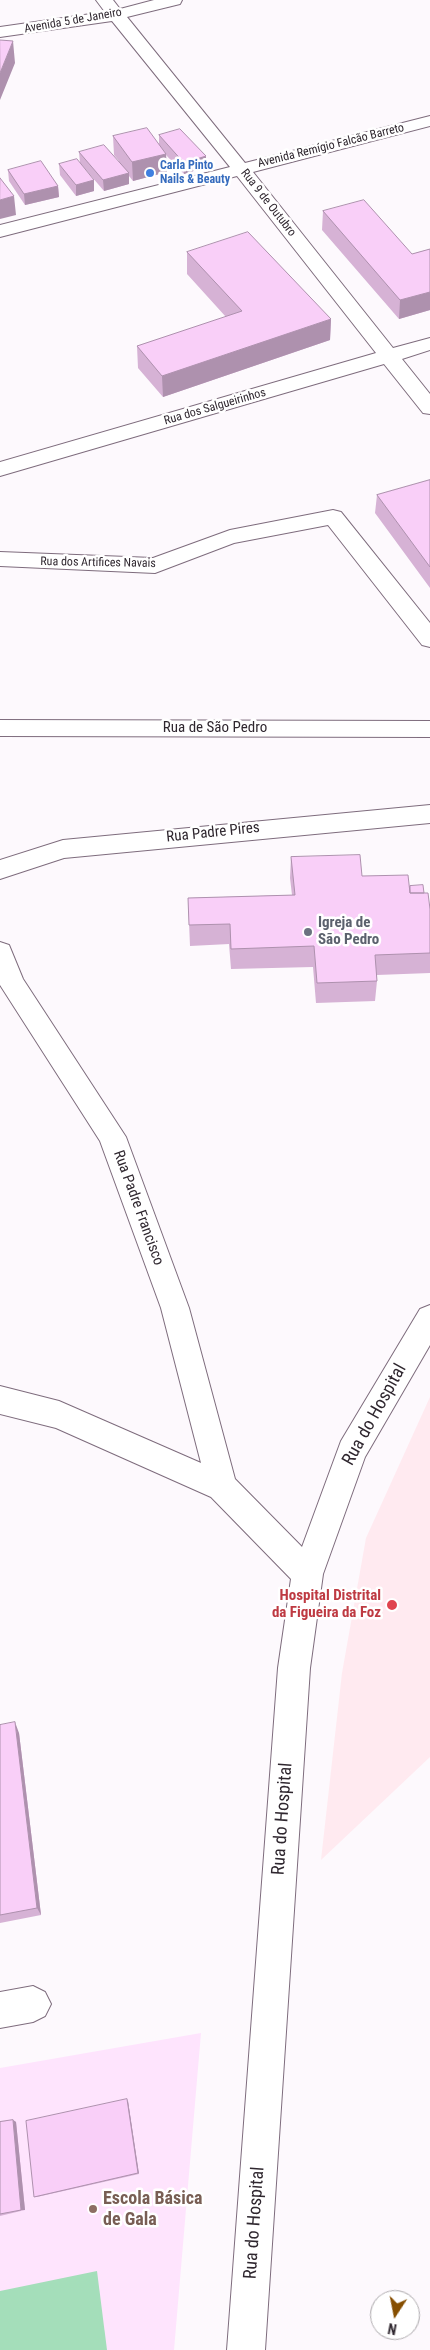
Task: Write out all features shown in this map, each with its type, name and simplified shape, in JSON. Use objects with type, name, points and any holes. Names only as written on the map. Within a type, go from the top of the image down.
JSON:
[{"type":"street","name":"Rua 9 de Outubro","points":[[104,0],[241,169],[430,408]]},
{"type":"street","name":"Avenida 5 de Janeiro","points":[[0,32],[116,15],[174,0]]},
{"type":"street","name":"Avenida Remígio Falcão Barreto","points":[[0,231],[430,121]]},
{"type":"street","name":"Rua dos Salgueirinhos","points":[[0,469],[430,344]]},
{"type":"street","name":"Rua dos Artifices Navais","points":[[0,559],[154,566],[230,538],[333,517],[430,639]]},
{"type":"street","name":"Rua de São Pedro","points":[[0,728],[430,729]]},
{"type":"street","name":"Rua Padre Pires","points":[[0,870],[63,849],[264,828],[430,814]]},
{"type":"street","name":"Rua Padre Francisco","points":[[0,952],[12,983],[112,1137],[175,1308],[222,1487]]},
{"type":"street","name":"Rua do Hospital","points":[[246,2350],[294,1668],[307,1574],[352,1451],[430,1318]]},
{"type":"street","points":[[0,1400],[58,1415],[222,1487],[307,1574]]},
{"type":"street","points":[[0,2010],[33,2004]]},
{"type":"shaded area","name":"Hospital Distrital da Figueira da Foz","points":[[430,1397],[430,1757],[321,1860],[342,1673],[366,1538]]},
{"type":"shaded area","name":"Escola Básica de Gala","points":[[201,2033],[174,2350],[0,2350],[0,2068]]},
{"type":"green space","points":[[97,2271],[107,2350],[0,2350],[0,2291]]},
{"type":"building","points":[[0,40],[13,41],[0,73]]},
{"type":"building","points":[[147,128],[166,154],[132,162],[113,136]]},
{"type":"building","points":[[180,129],[206,156],[184,163],[159,135]]},
{"type":"building","points":[[104,145],[129,173],[103,180],[79,152]]},
{"type":"building","points":[[77,159],[94,180],[76,185],[59,164]]},
{"type":"building","points":[[41,161],[58,186],[24,194],[8,170]]},
{"type":"building","points":[[0,178],[14,196],[0,200]]},
{"type":"building","points":[[364,200],[412,254],[430,249],[430,292],[400,300],[323,211]]},
{"type":"building","points":[[248,232],[331,319],[162,376],[137,346],[242,311],[187,252]]},
{"type":"building","points":[[430,480],[430,567],[377,495]]},
{"type":"building","name":"Igreja de São Pedro","points":[[360,855],[362,876],[408,875],[410,893],[428,893],[430,953],[375,955],[377,981],[317,983],[314,946],[231,949],[230,924],[189,925],[188,898],[295,895],[291,857]]},
{"type":"building","points":[[423,885],[424,893],[410,893],[410,886]]},
{"type":"building","points":[[15,1722],[37,1908],[0,1915],[0,1725]]},
{"type":"building","points":[[127,2099],[138,2173],[34,2197],[26,2121]]},
{"type":"building","points":[[13,2120],[21,2210],[0,2214],[0,2122]]},
{"type":"place","name":"Carla Pinto Nails & Beauty","points":[[150,173]]},
{"type":"place","name":"Igreja de São Pedro","points":[[308,932]]},
{"type":"place","name":"Hospital Distrital da Figueira da Foz","points":[[392,1605]]},
{"type":"place","name":"Escola Básica de Gala","points":[[93,2209]]}]
